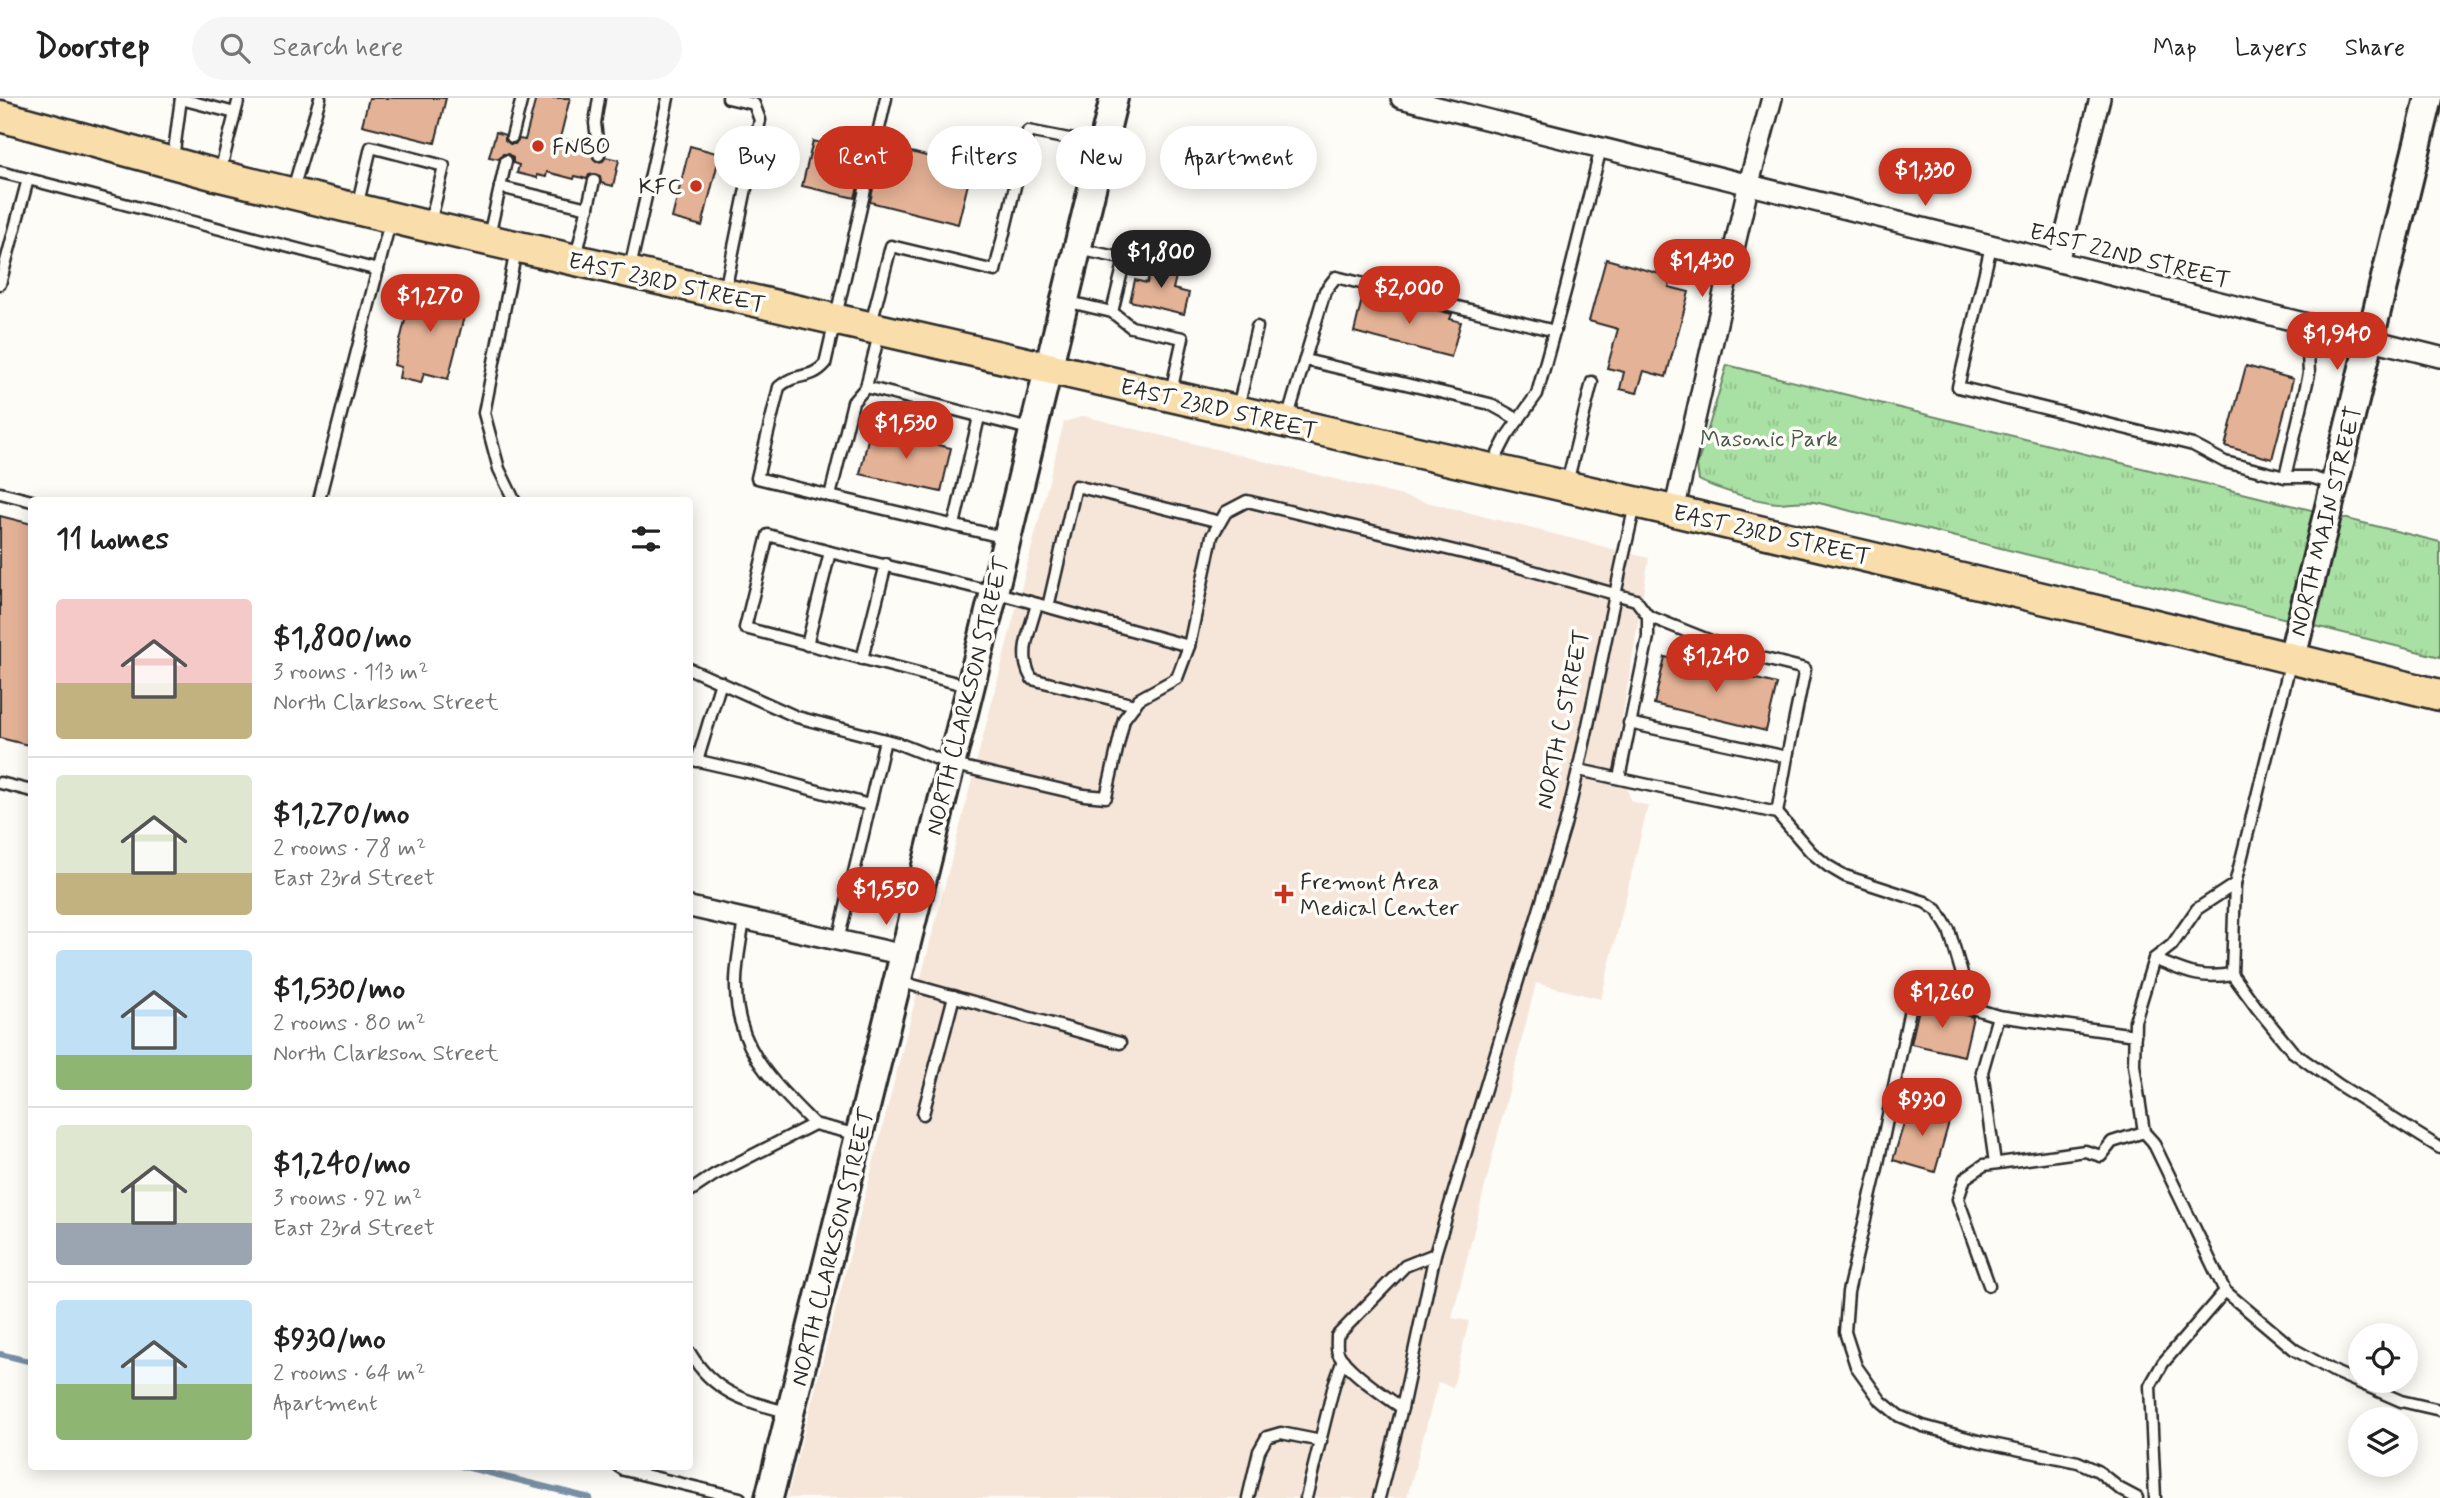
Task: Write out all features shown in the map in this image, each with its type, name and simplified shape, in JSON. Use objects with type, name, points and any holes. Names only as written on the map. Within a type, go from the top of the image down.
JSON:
[{"type":"main road","name":"EAST 23RD STREET","points":[[0,116],[219,176],[391,218],[1674,511],[2440,695]]},
{"type":"street","name":"NORTH CLARKSON STREET","points":[[1106,126],[1114,98]]},
{"type":"street","name":"EAST 22ND STREET","points":[[1401,98],[1443,103],[1601,148],[2440,357]]},
{"type":"street","points":[[1674,511],[1749,183],[1772,98]]},
{"type":"street","points":[[2058,262],[2100,98]]},
{"type":"street","name":"NORTH MAIN STREET","points":[[2292,658],[2430,98]]},
{"type":"street","name":"NORTH CLARKSON STREET","points":[[769,1498],[971,687],[1090,189]]},
{"type":"street","points":[[693,908],[838,940],[900,968]]},
{"type":"lane","points":[[219,176],[239,98]]},
{"type":"lane","points":[[291,193],[320,98]]},
{"type":"lane","points":[[512,137],[522,98]]},
{"type":"lane","points":[[599,155],[595,124],[600,98]]},
{"type":"lane","points":[[629,273],[668,98]]},
{"type":"lane","points":[[724,295],[760,120],[754,104],[728,98]]},
{"type":"lane","points":[[886,98],[825,364],[818,373],[788,379],[779,387],[757,478],[1007,538]]},
{"type":"lane","points":[[173,163],[181,99],[235,113]]},
{"type":"lane","points":[[830,496],[853,402],[866,387],[891,246],[995,271],[1028,131],[1056,137]]},
{"type":"lane","points":[[356,209],[371,147],[444,166],[429,227]]},
{"type":"lane","points":[[1490,470],[1507,436],[1537,394],[1601,148]]},
{"type":"lane","points":[[488,241],[506,161]]},
{"type":"lane","points":[[0,172],[378,270]]},
{"type":"lane","points":[[0,284],[3,257],[28,179]]},
{"type":"lane","points":[[575,261],[594,181]]},
{"type":"lane","points":[[500,187],[588,208]]},
{"type":"lane","points":[[320,497],[391,218]]},
{"type":"lane","points":[[1992,246],[1958,387],[2193,445],[2225,462],[2285,477],[2310,477],[2333,484]]},
{"type":"lane","points":[[513,497],[499,469],[484,413],[517,247]]},
{"type":"lane","points":[[1076,248],[1125,259],[1112,312]]},
{"type":"lane","points":[[1286,423],[1325,291],[1336,277],[1555,331]]},
{"type":"lane","points":[[1064,300],[1112,312],[1131,327],[1183,338],[1171,396]]},
{"type":"lane","points":[[2285,477],[2309,374],[2308,353],[2312,326]]},
{"type":"lane","points":[[1237,412],[1257,327]]},
{"type":"lane","points":[[1305,360],[1490,404],[1518,420]]},
{"type":"lane","points":[[1566,487],[1592,382]]},
{"type":"lane","points":[[866,387],[1033,430]]},
{"type":"lane","points":[[954,525],[979,417]]},
{"type":"lane","points":[[1135,705],[1032,679],[1025,667],[1024,651],[1042,605],[1076,486],[1220,522]]},
{"type":"lane","points":[[0,493],[28,500]]},
{"type":"lane","points":[[693,670],[797,717],[885,740],[950,764],[1084,795],[1106,797],[1124,719],[1139,699],[1177,678],[1189,646],[1212,536],[1226,512],[1247,500],[1614,592],[1636,600],[1648,616],[1741,653],[1805,669],[1777,813]]},
{"type":"lane","name":"NORTH C STREET","points":[[1379,1498],[1402,1408],[1435,1254],[1565,825],[1579,770],[1614,592],[1636,503]]},
{"type":"lane","points":[[971,687],[745,628],[768,535],[994,592],[1189,646]]},
{"type":"lane","points":[[807,645],[830,552]]},
{"type":"lane","points":[[862,659],[886,564]]},
{"type":"lane","points":[[1619,778],[1648,637],[1648,616]]},
{"type":"lane","points":[[2292,658],[2235,884],[2232,974],[2294,1052],[2339,1085],[2440,1148]]},
{"type":"lane","points":[[721,682],[693,760],[869,805]]},
{"type":"lane","points":[[1629,723],[1787,757]]},
{"type":"lane","points":[[838,940],[885,740]]},
{"type":"lane","points":[[1579,770],[1777,813],[1788,822],[1811,852],[1828,866],[1845,876],[1925,902],[1937,910],[1949,930],[1972,1008]]},
{"type":"lane","points":[[0,783],[28,790]]},
{"type":"lane","points":[[2235,884],[2197,909],[2172,945],[2154,959],[2135,1021],[2134,1065],[2144,1132],[2153,1142],[2225,1291],[2295,1350],[2337,1373],[2401,1401],[2440,1410]]},
{"type":"lane","points":[[744,919],[736,986],[738,1018],[747,1044],[772,1081],[814,1124],[860,1135]]},
{"type":"lane","points":[[2154,959],[2190,974],[2211,978],[2232,974]]},
{"type":"lane","points":[[900,968],[954,996],[1120,1043]]},
{"type":"lane","points":[[2135,1035],[1998,1016],[1913,995],[1877,1168],[1856,1252],[1848,1292],[1845,1332],[1856,1366],[1869,1385],[1899,1416],[1923,1426],[1978,1441],[2078,1462],[2098,1471],[2120,1489],[2137,1498]]},
{"type":"lane","points":[[923,1114],[954,996]]},
{"type":"lane","points":[[1995,1163],[1982,1072],[1998,1016]]},
{"type":"lane","points":[[693,1189],[714,1175],[814,1124]]},
{"type":"lane","points":[[1989,1285],[1958,1199],[1965,1178],[1984,1165],[1995,1163],[2085,1151],[2101,1156],[2112,1142],[2144,1132]]},
{"type":"lane","points":[[1402,1408],[1343,1360],[1336,1350],[1337,1336],[1405,1266],[1435,1254]]},
{"type":"lane","points":[[2155,1498],[2150,1386],[2163,1363],[2225,1291]]},
{"type":"lane","points":[[693,1358],[701,1372],[719,1386],[746,1401],[791,1413]]},
{"type":"lane","points":[[1306,1498],[1343,1360]]},
{"type":"lane","points":[[1248,1498],[1259,1451],[1267,1437],[1281,1433],[1321,1441]]},
{"type":"lane","points":[[624,1470],[740,1498]]},
{"type":"shaded area","name":"Fremont Area Medical Center","points":[[1084,416],[1649,558],[1616,755],[1631,801],[1648,806],[1601,999],[1536,983],[1452,1318],[1469,1321],[1453,1387],[1438,1382],[1407,1498],[787,1498],[1064,422]]},
{"type":"green space","name":"Masonic Park","points":[[1727,365],[2440,542],[2440,657],[1819,503],[1772,502],[1706,484],[1699,480],[1697,466]]},
{"type":"building","points":[[369,98],[446,98],[435,143],[362,125]]},
{"type":"building","name":"FNBO","points":[[536,98],[570,98],[560,138],[585,144],[584,147],[591,149],[590,153],[597,162],[606,157],[619,160],[613,186],[601,183],[600,176],[595,174],[589,175],[587,179],[575,176],[574,179],[547,172],[546,177],[537,175],[537,178],[517,173],[519,165],[513,163],[513,158],[508,154],[503,154],[499,159],[489,157],[496,132],[505,135],[505,140],[510,144],[515,144],[519,139],[525,140]]},
{"type":"building","points":[[813,141],[814,141],[814,189],[802,186]]},
{"type":"building","name":"KFC","points":[[690,146],[714,152],[714,178],[702,226],[672,218]]},
{"type":"building","points":[[913,153],[927,156],[927,189],[967,189],[958,224],[870,202],[873,189],[913,189]]},
{"type":"building","points":[[815,189],[857,189],[855,198]]},
{"type":"building","points":[[1606,259],[1671,277],[1669,287],[1689,292],[1666,377],[1644,371],[1637,393],[1620,389],[1624,372],[1607,368],[1618,329],[1589,321]]},
{"type":"building","points":[[1152,262],[1178,268],[1173,289],[1189,293],[1184,314],[1130,301],[1135,280],[1147,283]]},
{"type":"building","points":[[414,284],[465,297],[464,304],[467,305],[448,379],[424,373],[421,383],[399,378],[401,367],[394,365]]},
{"type":"building","points":[[1362,299],[1399,308],[1401,301],[1452,314],[1450,319],[1461,322],[1451,357],[1354,332]]},
{"type":"building","points":[[2246,366],[2293,379],[2272,459],[2225,446]]},
{"type":"building","points":[[870,430],[951,448],[941,492],[860,474]]},
{"type":"building","points":[[0,516],[28,523],[28,745],[0,738]]},
{"type":"building","points":[[1665,657],[1777,684],[1766,731],[1654,704]]},
{"type":"building","points":[[1920,1004],[1973,1017],[1964,1056],[1911,1044]]},
{"type":"building","points":[[1910,1103],[1951,1115],[1935,1172],[1893,1160]]},
{"type":"waterway","points":[[0,1354],[28,1361]]},
{"type":"waterway","points":[[477,1470],[590,1498]]},
{"type":"place","name":"FNBO","points":[[538,146]]},
{"type":"place","name":"KFC","points":[[696,186]]},
{"type":"place","name":"Fremont Area Medical Center","points":[[1284,894]]}]
